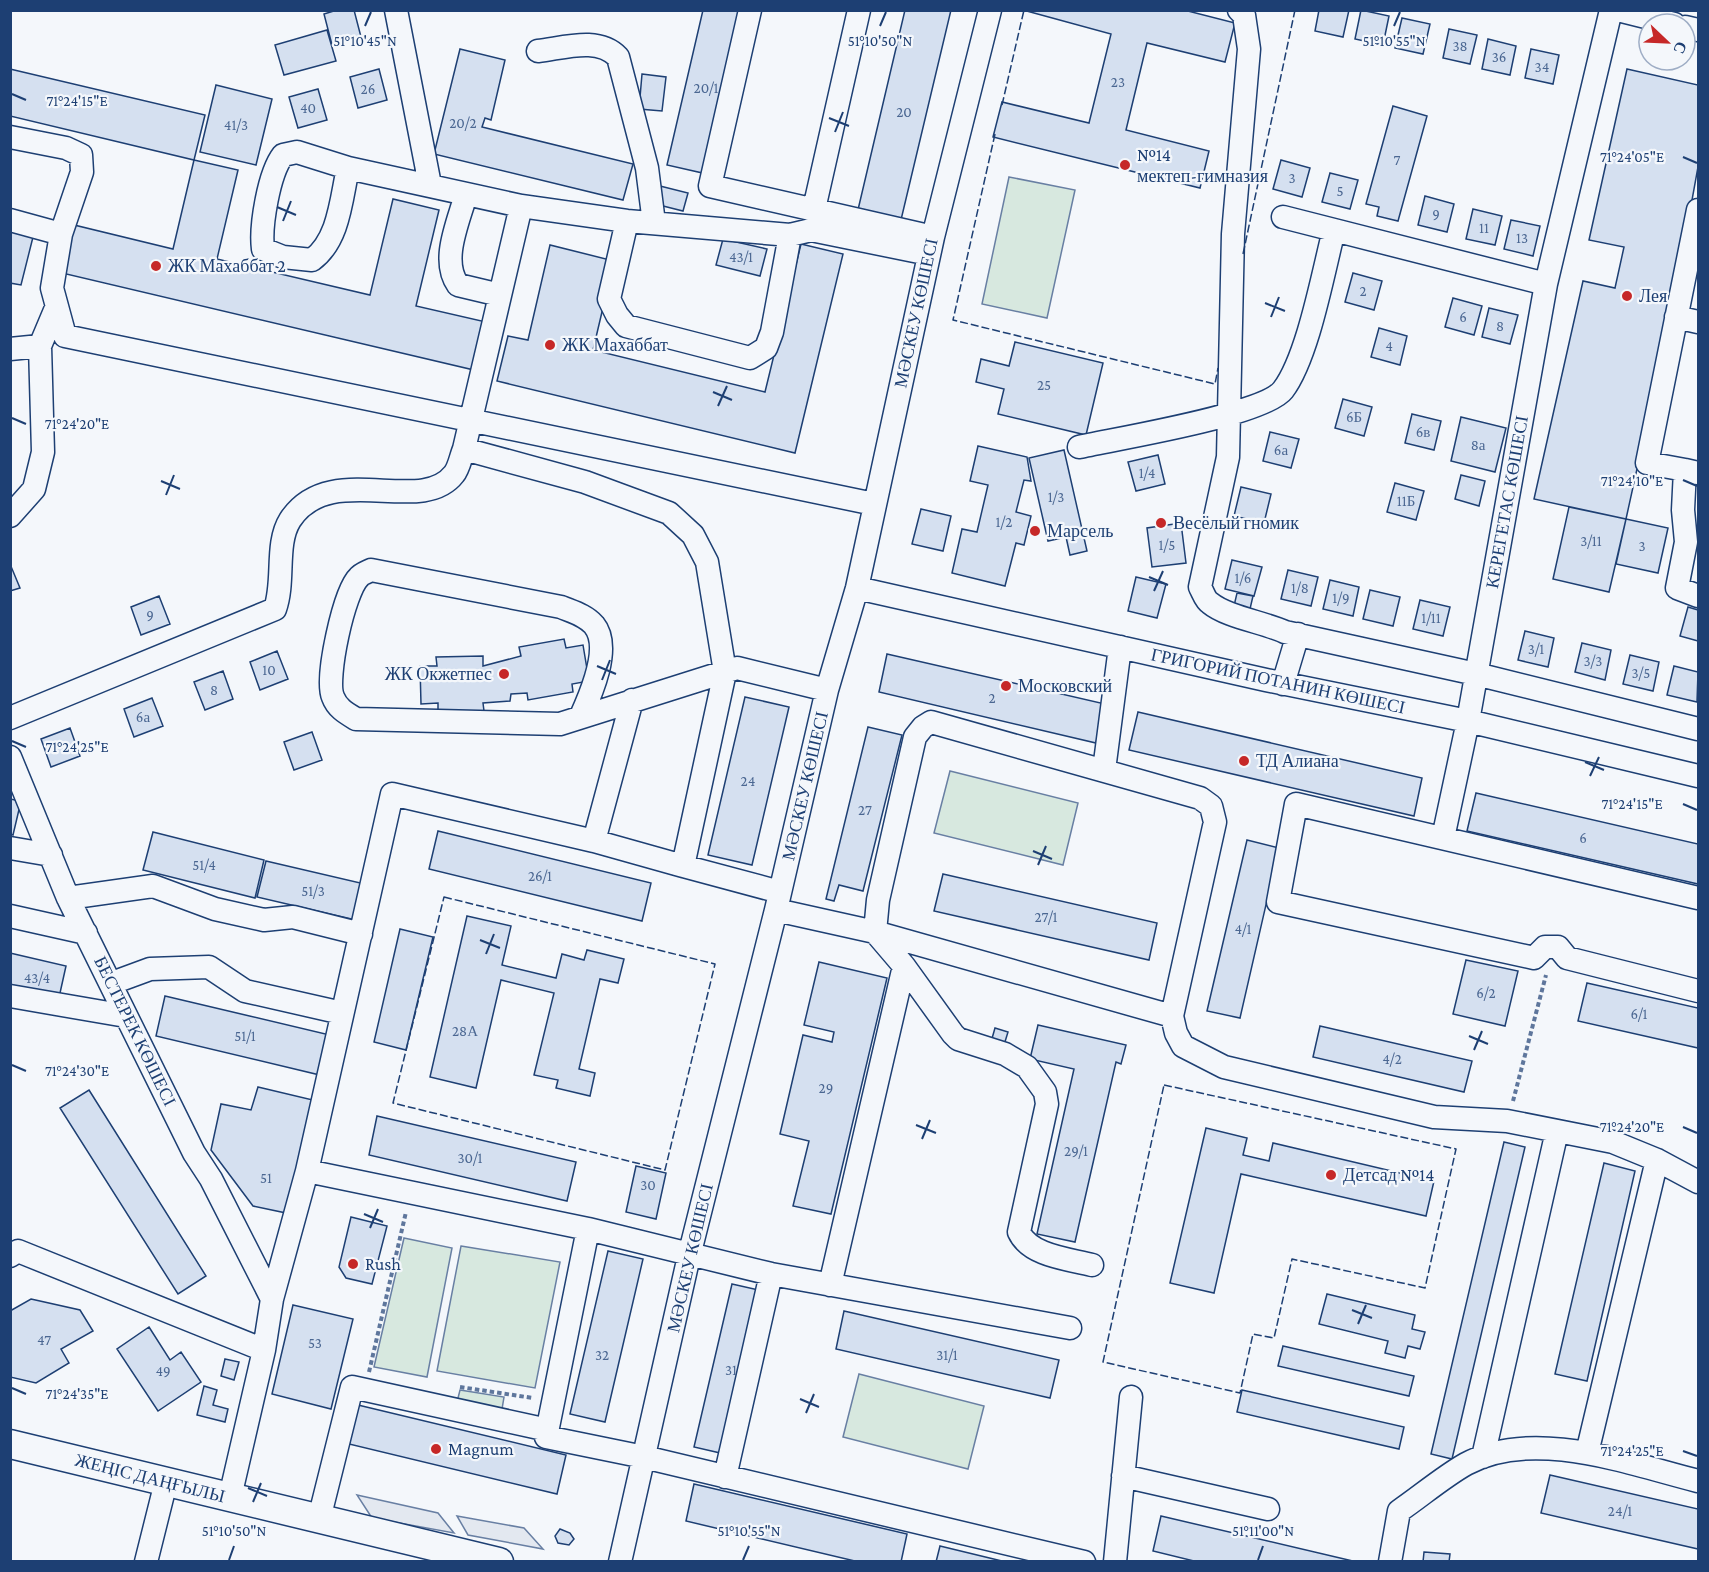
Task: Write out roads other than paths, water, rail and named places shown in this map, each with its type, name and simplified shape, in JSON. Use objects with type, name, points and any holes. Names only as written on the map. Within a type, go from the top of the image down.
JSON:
[{"type":"main road","name":"ЖЕҢІС ДАҢҒЫЛЫ","points":[[10,1444],[499,1562]]},
{"type":"street","points":[[396,10],[430,185]]},
{"type":"street","points":[[750,10],[710,186],[814,209],[931,245]]},
{"type":"street","points":[[814,209],[859,10]]},
{"type":"street","name":"МӘСКЕУ КӨШЕСІ","points":[[620,1562],[689,1256],[778,901],[827,690],[857,588],[931,245],[990,10]]},
{"type":"street","points":[[1239,10],[1244,15],[1249,49],[1233,234],[1227,457],[1200,587],[1208,602],[1230,614],[1298,634],[1476,674],[1698,729]]},
{"type":"street","name":"КЕРЕГЕТАС КӨШЕСІ","points":[[1443,838],[1468,721],[1546,284],[1611,10]]},
{"type":"street","points":[[1618,10],[1637,15]]},
{"type":"street","points":[[538,51],[590,44],[609,48],[618,57],[647,168],[654,223]]},
{"type":"street","points":[[10,137],[66,148],[81,155],[82,172],[61,234],[52,288],[65,336],[874,504]]},
{"type":"street","points":[[348,168],[332,238],[324,251],[312,260],[283,256],[263,249],[261,237],[275,165],[283,154],[297,152],[348,168],[521,206],[627,221],[790,235],[811,230],[931,245]]},
{"type":"street","points":[[466,194],[450,258],[451,275],[458,285],[500,295]]},
{"type":"street","points":[[10,718],[275,609],[281,588],[282,540],[290,520],[308,501],[344,489],[426,491],[440,486],[454,474],[464,449],[521,206]]},
{"type":"street","points":[[1283,217],[1546,284]]},
{"type":"street","points":[[10,220],[61,234]]},
{"type":"street","points":[[627,221],[609,299],[626,326],[750,358],[766,348],[772,332],[790,235]]},
{"type":"street","points":[[1697,221],[1647,463],[1692,472],[1683,510],[1686,542],[1677,588],[1698,596]]},
{"type":"street","points":[[1078,447],[1227,415],[1261,404],[1282,393],[1297,367],[1334,230]]},
{"type":"street","points":[[10,516],[34,489],[43,452],[40,346],[56,308]]},
{"type":"street","points":[[1676,317],[1698,322]]},
{"type":"street","points":[[10,349],[40,346]]},
{"type":"street","points":[[464,449],[585,482],[669,513],[693,535],[707,562],[725,672],[683,866]]},
{"type":"street","points":[[581,716],[597,681],[600,637],[594,626],[583,616],[561,607],[371,570],[358,577],[349,594],[330,678],[333,697],[341,711],[356,719],[560,724],[737,669],[827,690]]},
{"type":"street","name":"ГРИГОРИЙ ПОТАНИН КӨШЕСІ","points":[[857,588],[1283,684],[1468,721],[1698,776]]},
{"type":"street","points":[[1283,684],[1298,634]]},
{"type":"street","points":[[1104,770],[1120,647]]},
{"type":"street","points":[[594,841],[632,700]]},
{"type":"street","points":[[1092,1265],[1038,1250],[1022,1240],[1019,1232],[1047,1104],[1045,1092],[1035,1076],[1027,1067],[1005,1054],[958,1040],[904,966],[875,932],[878,900],[915,737],[923,727],[931,722],[1200,798],[1211,806],[1215,822],[1172,1016],[1176,1033],[1183,1046],[1224,1067],[1434,1116],[1507,1121],[1613,1142],[1657,1160],[1698,1182]]},
{"type":"street","name":"БЕСТЕРЕК КӨШЕСІ","points":[[10,757],[68,898],[112,983],[126,1016],[272,1299]]},
{"type":"street","points":[[230,1497],[264,1350],[272,1299],[307,1171],[392,794],[594,841],[683,866],[778,901],[875,932],[1172,1016]]},
{"type":"street","points":[[1698,898],[1296,804],[1278,902],[1534,958],[1545,948],[1558,947],[1567,958],[1698,991]]},
{"type":"street","points":[[10,848],[51,855]]},
{"type":"street","points":[[68,898],[153,886],[215,909],[264,920],[292,917],[361,934]]},
{"type":"street","points":[[10,916],[86,933]]},
{"type":"street","points":[[830,1285],[904,966]]},
{"type":"street","points":[[112,983],[150,969],[209,967],[245,991],[342,1013]]},
{"type":"street","points":[[10,996],[126,1016]]},
{"type":"street","points":[[1483,1457],[1557,1131]]},
{"type":"street","points":[[1587,1453],[1657,1160]]},
{"type":"street","points":[[307,1171],[588,1230],[771,1274],[1070,1328]]},
{"type":"street","points":[[588,1230],[546,1437],[644,1457],[1084,1562]]},
{"type":"street","points":[[13,1249],[264,1350]]},
{"type":"street","points":[[725,1478],[771,1274]]},
{"type":"street","points":[[319,1519],[352,1387],[548,1430]]},
{"type":"street","points":[[1115,1562],[1131,1397]]},
{"type":"street","points":[[1390,1562],[1399,1511],[1467,1464],[1498,1451],[1552,1449],[1587,1453],[1698,1481]]},
{"type":"street","points":[[1124,1476],[1268,1509]]},
{"type":"street","points":[[146,1562],[166,1482]]},
{"type":"place","name":"№14 мектеп-гимназия","points":[[1125,165]]},
{"type":"place","name":"ЖК Махаббат 2","points":[[156,266]]},
{"type":"place","name":"Лея","points":[[1627,296]]},
{"type":"place","name":"ЖК Махаббат","points":[[550,345]]},
{"type":"place","name":"Весёлый гномик","points":[[1161,523]]},
{"type":"place","name":"Марсель","points":[[1035,531]]},
{"type":"place","name":"ЖК Окжетпес","points":[[504,674]]},
{"type":"place","name":"Московский","points":[[1006,686]]},
{"type":"place","name":"ТД Алиана","points":[[1244,761]]},
{"type":"place","name":"Детсад №14","points":[[1331,1175]]},
{"type":"place","name":"Rush","points":[[353,1264]]},
{"type":"place","name":"Magnum","points":[[436,1449]]}]
